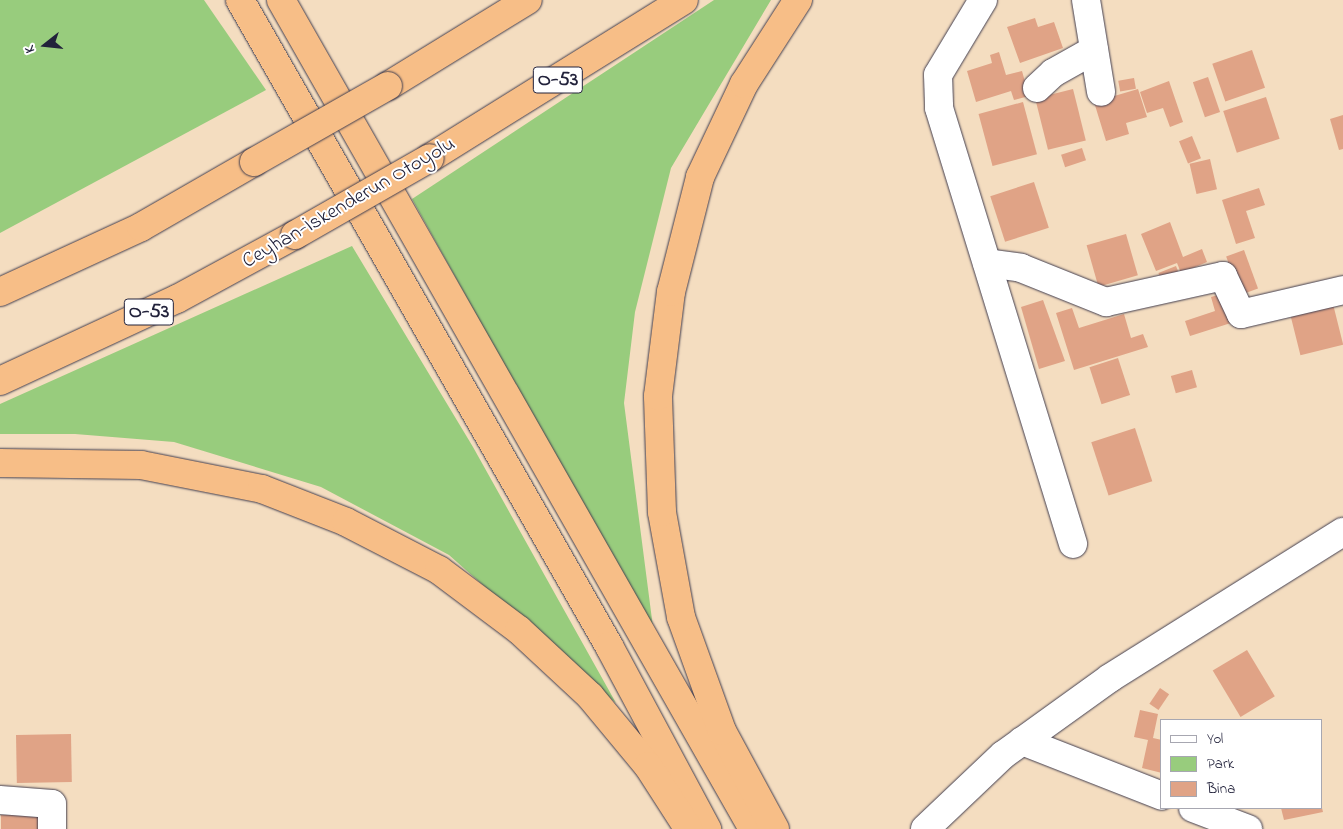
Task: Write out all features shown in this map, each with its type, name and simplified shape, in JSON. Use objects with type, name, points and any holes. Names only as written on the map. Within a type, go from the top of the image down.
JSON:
[{"type":"highway","points":[[240,0],[609,646],[707,829]]},
{"type":"highway","points":[[281,0],[753,829]]},
{"type":"highway","points":[[0,292],[141,227],[388,86],[528,0]]},
{"type":"highway","name":"Ceyhan-İskenderun Otoyolu","points":[[0,382],[178,299],[295,235],[430,158],[684,0]]},
{"type":"highway","points":[[775,829],[722,731],[681,617],[662,512],[658,396],[671,292],[700,177],[744,84],[798,0]]},
{"type":"highway","points":[[0,286],[141,227]]},
{"type":"highway","points":[[0,463],[141,464],[262,489],[346,522],[439,570],[519,630],[590,696],[648,766],[688,829]]},
{"type":"street","points":[[983,0],[938,75],[939,108],[1073,544]]},
{"type":"street","points":[[1086,0],[1101,92]]},
{"type":"street","points":[[1037,88],[1053,73],[1094,50]]},
{"type":"street","points":[[986,264],[1021,268],[1106,302],[1223,276],[1241,314],[1343,290]]},
{"type":"street","points":[[925,829],[1022,742],[1110,678],[1343,532]]},
{"type":"street","points":[[1022,742],[1160,795]]},
{"type":"street","points":[[0,800],[52,804],[52,829]]},
{"type":"street","points":[[1196,809],[1248,829]]},
{"type":"green space","points":[[0,0],[204,0],[266,90],[0,233]]},
{"type":"green space","points":[[714,0],[771,0],[671,168],[635,312],[624,403],[654,635],[412,199]]},
{"type":"green space","points":[[352,246],[473,447],[616,703],[449,555],[321,487],[174,442],[75,434],[0,434],[0,404]]},
{"type":"building","points":[[1035,18],[1038,27],[1054,22],[1063,48],[1020,63],[1007,27]]},
{"type":"building","points":[[1252,50],[1265,88],[1225,101],[1212,64]]},
{"type":"building","points":[[999,52],[1006,75],[1022,71],[1029,96],[1014,100],[1011,91],[976,102],[967,71],[992,63],[990,55]]},
{"type":"building","points":[[1208,77],[1220,112],[1205,117],[1193,82]]},
{"type":"building","points":[[1134,78],[1136,89],[1120,92],[1118,81]]},
{"type":"building","points":[[1169,81],[1183,122],[1170,127],[1163,108],[1147,113],[1140,92]]},
{"type":"building","points":[[1073,89],[1086,140],[1048,150],[1035,98]]},
{"type":"building","points":[[1138,89],[1147,117],[1126,123],[1129,134],[1106,141],[1094,102]]},
{"type":"building","points":[[1266,97],[1280,139],[1237,153],[1223,111]]},
{"type":"building","points":[[1023,102],[1037,154],[993,166],[979,114]]},
{"type":"building","points":[[1343,115],[1343,149],[1339,150],[1330,119]]},
{"type":"building","points":[[1192,136],[1201,158],[1188,163],[1179,141]]},
{"type":"building","points":[[1082,148],[1086,160],[1065,167],[1061,155]]},
{"type":"building","points":[[1210,159],[1217,189],[1197,194],[1190,164]]},
{"type":"building","points":[[1034,182],[1049,228],[1005,242],[990,196]]},
{"type":"building","points":[[1259,188],[1265,205],[1246,211],[1255,238],[1236,244],[1222,200]]},
{"type":"building","points":[[1170,222],[1183,257],[1202,249],[1207,262],[1181,273],[1177,263],[1156,271],[1141,234]]},
{"type":"building","points":[[1126,234],[1138,275],[1098,287],[1087,245]]},
{"type":"building","points":[[1244,250],[1258,289],[1240,295],[1226,256]]},
{"type":"building","points":[[1176,266],[1180,276],[1163,283],[1158,273]]},
{"type":"building","points":[[1225,293],[1234,322],[1190,336],[1185,321],[1215,311],[1211,297]]},
{"type":"building","points":[[1043,300],[1065,361],[1039,369],[1021,307]]},
{"type":"building","points":[[1332,300],[1343,345],[1300,355],[1289,311]]},
{"type":"building","points":[[1072,308],[1079,328],[1124,314],[1131,338],[1143,334],[1148,347],[1074,370],[1056,313]]},
{"type":"building","points":[[1118,358],[1130,395],[1102,404],[1089,367]]},
{"type":"building","points":[[1192,370],[1197,387],[1176,393],[1171,376]]},
{"type":"building","points":[[1135,428],[1152,481],[1109,495],[1091,442]]},
{"type":"building","points":[[1247,650],[1275,696],[1241,717],[1213,671]]},
{"type":"building","points":[[1160,688],[1169,694],[1158,710],[1149,704]]},
{"type":"building","points":[[1140,710],[1158,714],[1153,738],[1160,740],[1160,772],[1142,768],[1148,740],[1134,737]]},
{"type":"building","points":[[71,734],[72,782],[17,783],[16,735]]},
{"type":"building","points":[[1281,809],[1322,809],[1323,812],[1284,820]]},
{"type":"building","points":[[1,815],[44,815],[44,829],[1,829]]}]
